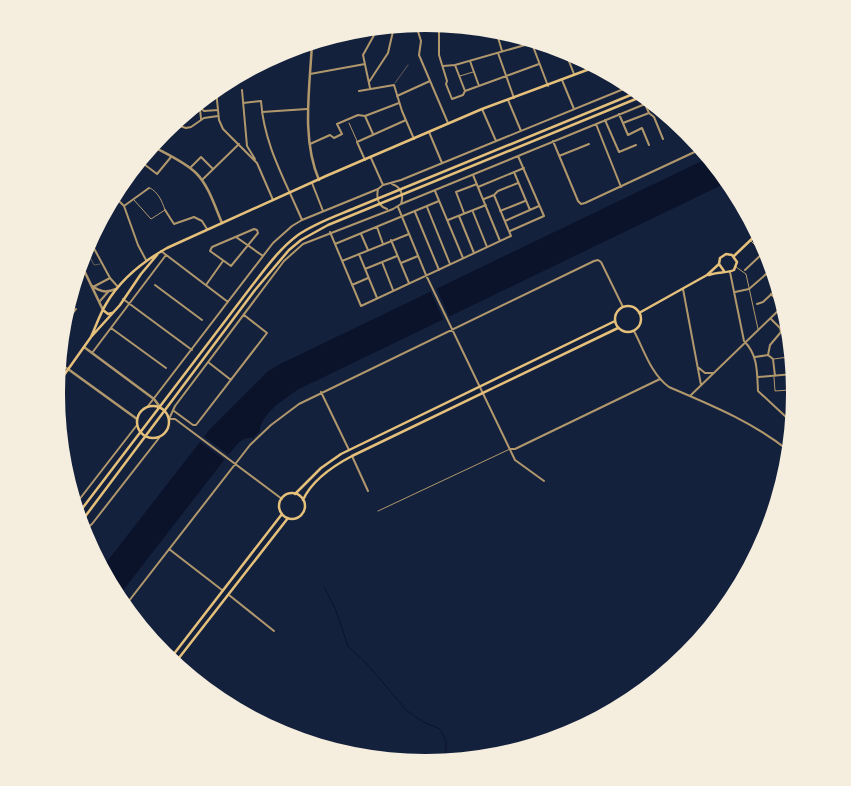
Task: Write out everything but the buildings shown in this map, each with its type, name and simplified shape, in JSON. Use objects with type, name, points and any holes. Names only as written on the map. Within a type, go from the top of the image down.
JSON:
[{"type":"main road","points":[[91,337],[103,310],[117,288],[129,280],[146,260],[161,251],[482,109],[586,71]]},
{"type":"main road","points":[[83,507],[275,256],[298,235],[325,220],[377,198],[629,96]]},
{"type":"main road","points":[[86,514],[239,311],[279,260],[300,240],[328,225],[635,99]]},
{"type":"main road","points":[[734,256],[751,240]]},
{"type":"main road","points":[[66,372],[148,264],[161,251]]},
{"type":"main road","points":[[639,313],[707,275],[719,264],[724,255],[730,254],[734,256],[737,262],[736,266],[730,272],[724,271],[707,275]]},
{"type":"main road","points":[[719,264],[724,271]]},
{"type":"main road","points":[[129,280],[133,286]]},
{"type":"main road","points":[[623,307],[632,307],[639,313],[640,324],[634,331],[628,332],[618,328],[615,321],[617,313],[623,307]]},
{"type":"main road","points":[[103,310],[108,314],[112,313]]},
{"type":"main road","points":[[295,494],[321,468],[349,450],[615,321]]},
{"type":"main road","points":[[303,500],[308,490],[325,473],[352,456],[618,328]]},
{"type":"main road","points":[[148,406],[160,407],[165,410],[169,419],[169,427],[159,438],[145,437],[140,433],[137,425],[140,412],[148,406]]},
{"type":"main road","points":[[288,494],[295,494],[303,500],[305,506],[301,516],[296,519],[288,518],[282,514],[280,506],[282,499],[288,494]]},
{"type":"main road","points":[[175,652],[282,514]]},
{"type":"main road","points":[[180,656],[288,518]]},
{"type":"street","points":[[418,32],[421,41],[419,55],[449,124]]},
{"type":"street","points":[[439,33],[440,55],[447,81],[446,84],[452,99],[463,95],[465,91],[539,64]]},
{"type":"street","points":[[369,82],[388,54],[392,34]]},
{"type":"street","points":[[370,88],[363,55],[373,37]]},
{"type":"street","points":[[499,40],[502,51]]},
{"type":"street","points":[[443,66],[470,61],[520,45]]},
{"type":"street","points":[[534,50],[548,86]]},
{"type":"street","points":[[311,52],[308,108],[310,144],[313,163],[319,180]]},
{"type":"street","points":[[498,52],[514,98]]},
{"type":"street","points":[[470,61],[479,86]]},
{"type":"street","points":[[570,63],[575,75]]},
{"type":"street","points":[[310,74],[365,64]]},
{"type":"street","points":[[455,65],[465,91]]},
{"type":"street","points":[[460,76],[474,72]]},
{"type":"street","points":[[562,80],[574,109]]},
{"type":"street","points":[[397,96],[430,81]]},
{"type":"street","points":[[359,92],[370,88],[394,85],[399,103],[414,139]]},
{"type":"street","points":[[242,90],[247,146],[273,200]]},
{"type":"street","points":[[148,406],[278,236],[302,220],[323,211],[621,90]]},
{"type":"street","points":[[217,99],[218,116],[223,129],[256,163]]},
{"type":"street","points":[[508,100],[521,131]]},
{"type":"street","points":[[243,103],[261,101],[263,123],[270,146],[302,220]]},
{"type":"street","points":[[310,144],[330,134],[334,138],[342,134],[337,124],[399,103]]},
{"type":"street","points":[[282,499],[175,419],[169,419],[208,362],[292,253],[304,244],[330,232],[398,206],[642,105]]},
{"type":"street","points":[[262,112],[308,108]]},
{"type":"street","points":[[482,109],[496,141]]},
{"type":"street","points":[[647,109],[654,117],[663,139]]},
{"type":"street","points":[[203,110],[218,110]]},
{"type":"street","points":[[199,112],[201,119]]},
{"type":"street","points":[[623,123],[649,113]]},
{"type":"street","points":[[619,114],[628,135],[642,128],[649,144]]},
{"type":"street","points":[[183,127],[191,127],[201,119],[218,116]]},
{"type":"street","points":[[365,116],[374,134]]},
{"type":"street","points":[[357,142],[406,120]]},
{"type":"street","points":[[605,120],[619,152],[636,145]]},
{"type":"street","points":[[348,121],[365,160]]},
{"type":"street","points":[[596,124],[621,187]]},
{"type":"street","points":[[429,132],[442,163]]},
{"type":"street","points":[[554,141],[578,201],[581,204],[694,152]]},
{"type":"street","points":[[202,180],[239,144]]},
{"type":"street","points":[[560,156],[589,144]]},
{"type":"street","points":[[159,150],[190,168],[202,180],[222,223]]},
{"type":"street","points":[[509,232],[544,216],[518,156]]},
{"type":"street","points":[[146,165],[157,174],[171,157]]},
{"type":"street","points":[[190,168],[201,157],[213,169]]},
{"type":"street","points":[[371,158],[383,186]]},
{"type":"street","points":[[464,213],[456,192],[524,168]]},
{"type":"street","points":[[514,172],[530,210]]},
{"type":"street","points":[[473,175],[500,240]]},
{"type":"street","points":[[312,183],[323,211]]},
{"type":"street","points":[[483,200],[498,191],[518,183]]},
{"type":"street","points":[[392,184],[400,189],[402,194],[401,204]]},
{"type":"street","points":[[124,206],[149,188],[153,189],[174,224],[194,217],[202,221],[208,229]]},
{"type":"street","points":[[378,189],[377,198],[379,204],[389,209]]},
{"type":"street","points":[[435,190],[463,258]]},
{"type":"street","points":[[330,232],[361,306],[511,236],[494,195]]},
{"type":"street","points":[[133,200],[151,220],[165,210]]},
{"type":"street","points":[[500,211],[525,200]]},
{"type":"street","points":[[335,244],[439,201]]},
{"type":"street","points":[[120,202],[124,206],[134,236],[146,260]]},
{"type":"street","points":[[448,221],[486,205]]},
{"type":"street","points":[[398,206],[426,275],[515,460],[544,481]]},
{"type":"street","points":[[505,221],[540,206]]},
{"type":"street","points":[[427,207],[450,264]]},
{"type":"street","points":[[473,211],[487,247]]},
{"type":"street","points":[[415,212],[438,270]]},
{"type":"street","points":[[459,216],[474,253]]},
{"type":"street","points":[[376,227],[383,244]]},
{"type":"street","points":[[256,229],[258,234],[248,246],[231,266],[211,252],[211,248],[256,229]]},
{"type":"street","points":[[361,233],[368,250]]},
{"type":"street","points":[[342,261],[409,234]]},
{"type":"street","points":[[236,237],[263,257]]},
{"type":"street","points":[[391,240],[409,283]]},
{"type":"street","points":[[95,250],[117,288],[108,292],[99,303]]},
{"type":"street","points":[[161,251],[228,302]]},
{"type":"street","points":[[359,254],[377,299]]},
{"type":"street","points":[[92,353],[166,255]]},
{"type":"street","points":[[365,269],[398,256]]},
{"type":"street","points":[[401,263],[418,256]]},
{"type":"street","points":[[745,270],[759,256]]},
{"type":"street","points":[[130,599],[250,445],[299,404],[598,260],[601,262],[623,307]]},
{"type":"street","points":[[206,285],[223,261]]},
{"type":"street","points":[[382,262],[394,291]]},
{"type":"street","points":[[736,266],[746,274],[758,330]]},
{"type":"street","points":[[730,272],[744,341],[755,357],[758,391],[785,416]]},
{"type":"street","points":[[85,273],[103,310]]},
{"type":"street","points":[[735,292],[750,288],[766,274]]},
{"type":"street","points":[[92,286],[110,278]]},
{"type":"street","points":[[352,285],[368,278]]},
{"type":"street","points":[[155,285],[202,320]]},
{"type":"street","points":[[92,286],[102,292],[108,292]]},
{"type":"street","points":[[682,289],[701,385]]},
{"type":"street","points":[[757,304],[763,302],[771,294]]},
{"type":"street","points":[[123,299],[192,350]]},
{"type":"street","points":[[690,396],[777,312]]},
{"type":"street","points":[[173,411],[195,426],[267,332],[244,315]]},
{"type":"street","points":[[771,318],[780,328]]},
{"type":"street","points":[[111,328],[166,368]]},
{"type":"street","points":[[634,331],[654,372],[669,387],[734,415],[782,446]]},
{"type":"street","points":[[768,355],[770,344],[781,332]]},
{"type":"street","points":[[84,347],[154,400],[160,407]]},
{"type":"street","points":[[755,357],[768,355],[773,359],[784,358]]},
{"type":"street","points":[[773,359],[775,391],[786,390]]},
{"type":"street","points":[[208,362],[231,380]]},
{"type":"street","points":[[698,367],[705,373],[714,373]]},
{"type":"street","points":[[68,369],[137,419]]},
{"type":"street","points":[[757,377],[785,375]]},
{"type":"street","points":[[378,511],[660,380]]},
{"type":"street","points":[[321,392],[349,450]]},
{"type":"street","points":[[81,499],[137,425]]},
{"type":"street","points":[[90,526],[159,438]]},
{"type":"street","points":[[352,456],[368,491]]},
{"type":"street","points":[[169,548],[223,590]]},
{"type":"street","points":[[228,594],[274,631]]},
{"type":"lane","points":[[394,85],[408,64]]},
{"type":"lane","points":[[91,258],[94,265],[102,263]]},
{"type":"water","points":[[702,161],[720,186],[299,389],[269,413],[261,425],[260,431],[253,438],[242,440],[228,455],[124,590],[107,562],[210,429],[267,372]]},
{"type":"pier","points":[[436,287],[450,319],[444,321],[430,290]]},
{"type":"pier","points":[[202,435],[230,456],[226,461],[198,440]]},
{"type":"waterway","points":[[324,587],[335,608],[348,646],[368,665],[406,710],[423,722],[440,729],[446,741],[446,753]]}]
